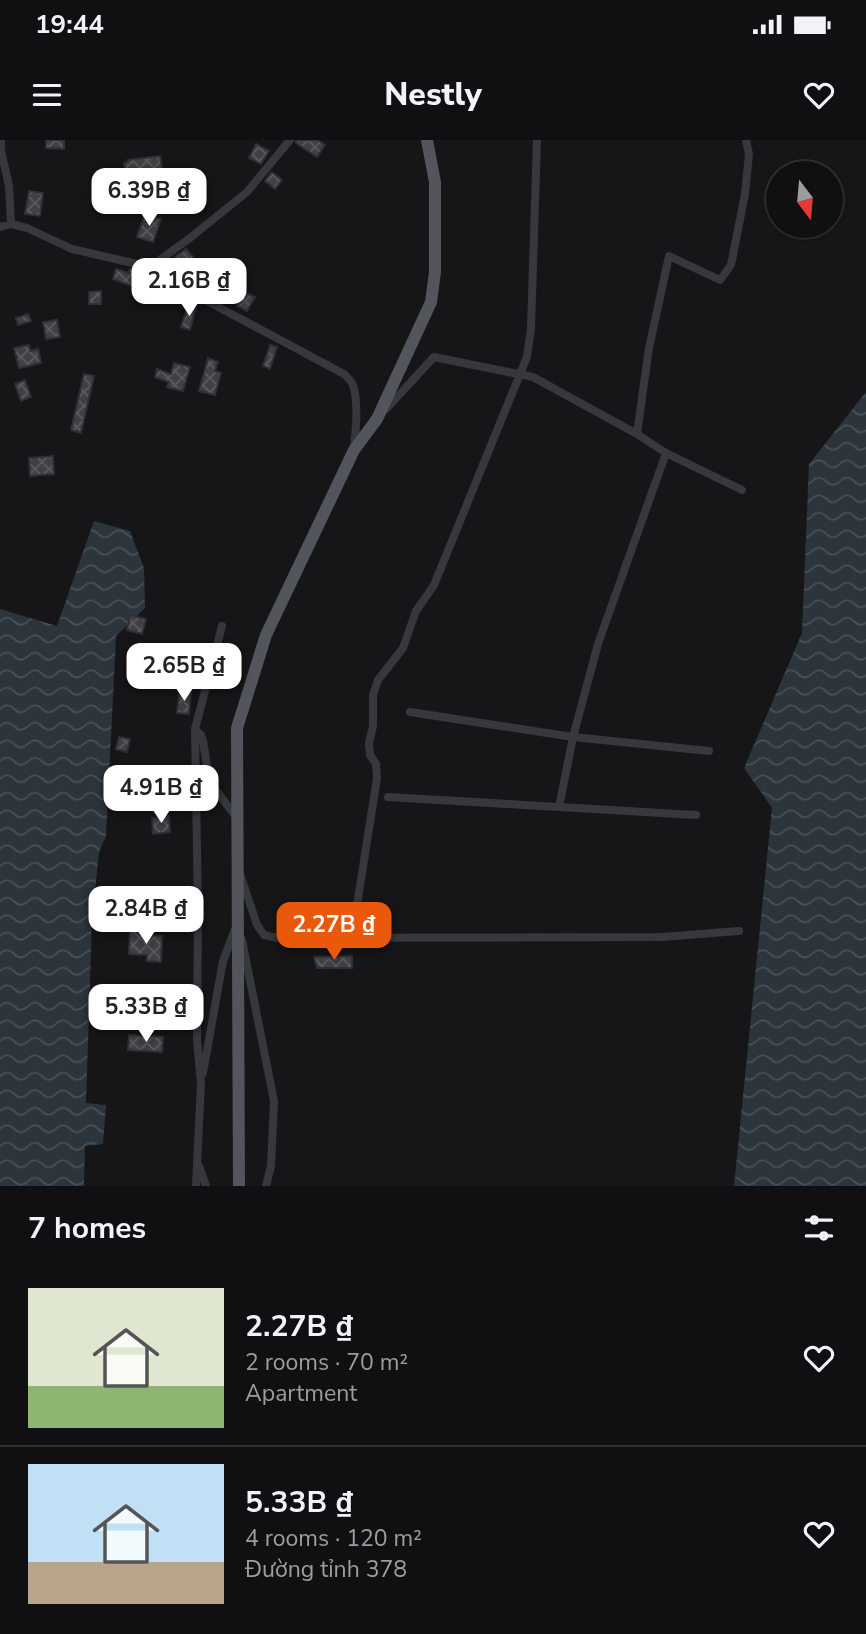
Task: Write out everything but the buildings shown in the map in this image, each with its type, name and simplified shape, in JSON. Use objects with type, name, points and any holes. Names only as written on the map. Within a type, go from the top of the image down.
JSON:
[{"type":"main road","points":[[239,1186],[237,728],[266,635],[354,450],[377,419],[430,302],[435,272],[435,182],[427,140]]},
{"type":"street","points":[[1,140],[9,186],[11,224]]},
{"type":"street","points":[[150,267],[199,232],[247,192],[289,140]]},
{"type":"street","points":[[352,937],[376,778],[376,764],[370,755],[369,743],[373,726],[373,695],[378,680],[403,648],[416,611],[434,585],[527,357],[531,328],[537,140]]},
{"type":"street","points":[[637,434],[649,348],[669,256],[720,280],[731,265],[745,194],[749,154],[746,140]]},
{"type":"street","points":[[0,227],[11,224],[27,228],[72,249],[150,267],[192,293],[344,374],[352,384],[357,415],[354,450]]},
{"type":"street","points":[[377,419],[434,357],[533,377],[637,434],[666,453],[743,490]]},
{"type":"street","points":[[559,807],[573,737],[598,644],[666,453]]},
{"type":"street","points":[[201,1083],[197,1040],[195,729],[222,626]]},
{"type":"street","points":[[410,712],[573,737],[709,751]]},
{"type":"street","points":[[195,729],[203,741],[212,785],[238,819]]},
{"type":"street","points":[[388,797],[696,814]]},
{"type":"street","points":[[238,867],[257,925],[264,935],[277,938],[661,937],[739,931]]},
{"type":"street","points":[[196,1186],[201,1083],[223,961],[238,920]]},
{"type":"street","points":[[238,920],[274,1101],[271,1166],[266,1186]]},
{"type":"street","points":[[197,1160],[206,1186]]},
{"type":"water","points":[[866,392],[866,1186],[734,1186],[772,808],[744,768],[802,633],[809,464]]},
{"type":"water","points":[[94,521],[130,531],[144,568],[145,608],[116,636],[106,836],[99,852],[92,920],[86,1103],[106,1105],[103,1144],[85,1146],[84,1186],[0,1186],[0,609],[57,626]]}]
